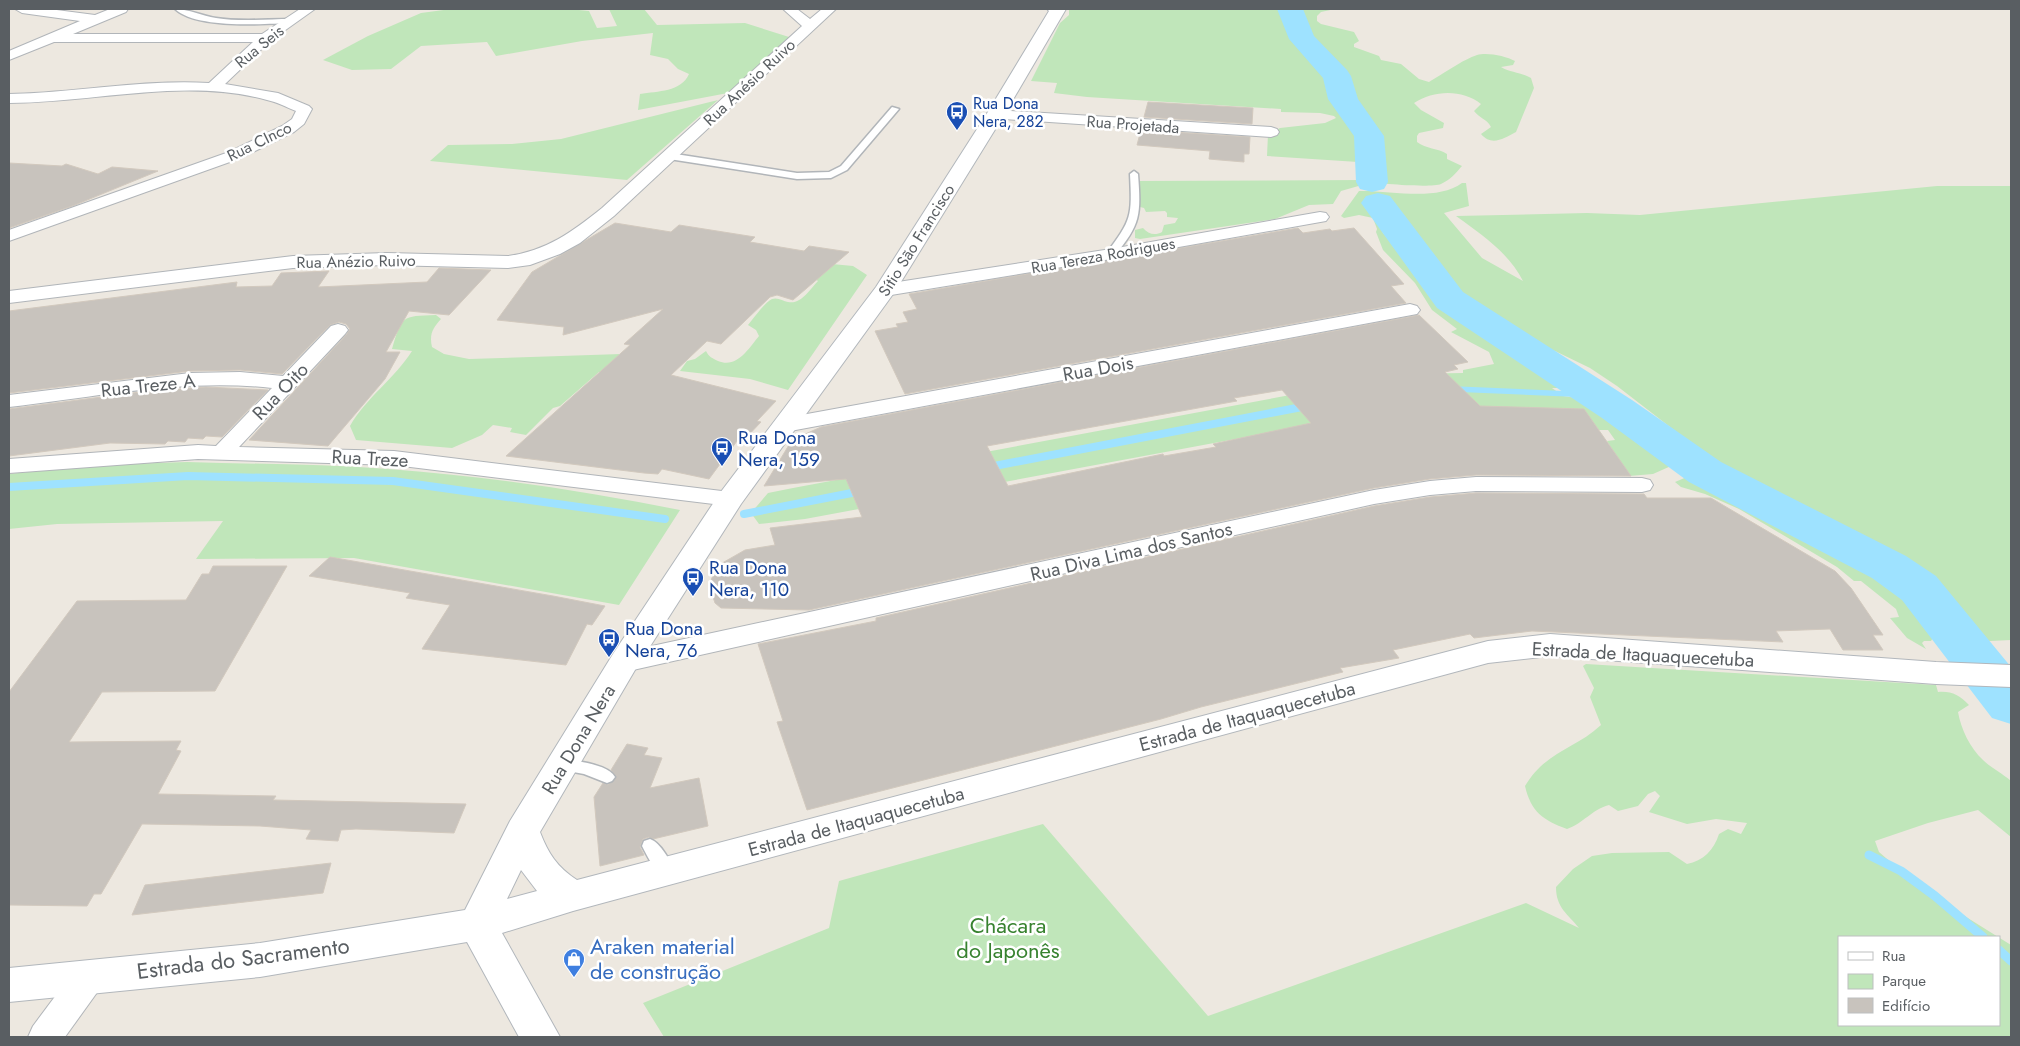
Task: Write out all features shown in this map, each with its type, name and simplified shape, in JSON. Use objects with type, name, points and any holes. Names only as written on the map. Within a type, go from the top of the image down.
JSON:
[{"type":"street","points":[[22,9],[94,19]]},
{"type":"street","points":[[9,56],[121,9]]},
{"type":"street","name":"Rua Seis","points":[[212,88],[266,38],[309,9]]},
{"type":"street","points":[[789,9],[810,25]]},
{"type":"street","name":"Rua Anésio Ruivo","points":[[669,156],[829,9]]},
{"type":"street","name":"Sítio São Francisco","points":[[759,461],[885,290],[995,115],[1057,9]]},
{"type":"street","points":[[52,38],[266,38]]},
{"type":"street","name":"Rua CInco","points":[[9,236],[235,155],[288,129],[299,121],[304,108],[278,98],[235,88],[14,100]]},
{"type":"street","name":"Rua Projetada","points":[[995,115],[1271,132]]},
{"type":"street","name":"Rua Anézio Ruivo","points":[[9,297],[293,262],[387,259],[508,262],[530,258],[574,239],[608,212],[669,156]]},
{"type":"street","name":"Rua Tereza Rodrigues","points":[[885,290],[1111,254],[1320,217]]},
{"type":"street","name":"Rua Dois","points":[[785,425],[1410,310]]},
{"type":"street","name":"Rua Oito","points":[[222,452],[338,330]]},
{"type":"street","name":"Rua Treze A","points":[[9,401],[190,379],[240,378],[288,383]]},
{"type":"street","name":"Rua Treze","points":[[9,466],[189,452],[394,458],[730,499]]},
{"type":"street","name":"Rua Dona Nera","points":[[477,924],[522,831],[624,662],[730,499],[759,461]]},
{"type":"street","name":"Rua Diva Lima dos Santos","points":[[624,662],[1374,497],[1430,488],[1476,484],[1642,485]]},
{"type":"street","name":"Estrada de Itaquaquecetuba","points":[[573,896],[659,858],[1488,652],[1550,646],[1946,674],[2011,676]]},
{"type":"street","points":[[522,831],[531,855],[546,879],[573,896]]},
{"type":"street","name":"Estrada do Sacramento","points":[[9,985],[260,960],[477,924],[573,896]]},
{"type":"street","points":[[477,924],[540,1037]]},
{"type":"street","points":[[45,1037],[89,977]]},
{"type":"lane","points":[[178,9],[190,15],[206,18],[290,21]]},
{"type":"lane","points":[[669,156],[797,176],[831,174],[844,168],[895,109]]},
{"type":"lane","points":[[1111,254],[1125,239],[1134,223],[1136,215],[1134,174]]},
{"type":"lane","points":[[562,765],[586,768],[607,777]]},
{"type":"green space","points":[[451,9],[569,9],[589,11],[597,28],[617,26],[609,9],[644,9],[657,25],[745,23],[789,37],[728,93],[638,110],[640,94],[668,90],[680,84],[689,74],[678,69],[668,59],[650,55],[653,33],[582,41],[496,56],[487,42],[421,46],[391,69],[352,70],[323,60],[368,36],[421,13]]},
{"type":"green space","points":[[1069,9],[1335,9],[1321,12],[1317,16],[1317,21],[1321,24],[1354,32],[1359,41],[1354,44],[1354,47],[1379,56],[1381,60],[1401,64],[1419,79],[1429,82],[1472,57],[1481,54],[1491,54],[1515,61],[1513,65],[1501,67],[1531,78],[1534,88],[1516,132],[1494,141],[1485,138],[1481,134],[1491,127],[1474,111],[1481,104],[1473,99],[1448,93],[1430,96],[1414,103],[1421,110],[1444,123],[1443,128],[1419,133],[1417,142],[1447,154],[1447,159],[1462,166],[1455,174],[1441,184],[1426,186],[1403,185],[1364,180],[1362,185],[1341,191],[1333,204],[1309,205],[1275,219],[1140,239],[1135,238],[1135,230],[1143,228],[1147,232],[1157,234],[1162,232],[1164,225],[1175,223],[1178,218],[1167,217],[1165,211],[1146,212],[1144,208],[1140,207],[1135,181],[1363,180],[1361,165],[1358,162],[1267,156],[1268,134],[1280,128],[1325,123],[1336,118],[1334,116],[1320,113],[1281,112],[1281,109],[1087,97],[1054,93],[1057,83],[1031,81],[1060,23],[1069,15]]},
{"type":"green space","points":[[718,100],[627,180],[430,161],[448,145],[512,144],[561,139]]},
{"type":"green space","points":[[1466,183],[1469,206],[1444,213],[1482,258],[1523,281],[1502,253],[1456,216],[1587,213],[1640,215],[1937,186],[2011,186],[2011,640],[1990,641],[1973,639],[1952,625],[1922,586],[1905,574],[1888,555],[1844,535],[1778,497],[1727,471],[1617,386],[1590,368],[1555,351],[1539,347],[1527,341],[1525,336],[1465,302],[1434,273],[1391,210],[1380,205],[1373,213],[1383,233],[1444,303],[1532,365],[1558,378],[1561,382],[1557,388],[1552,388],[1563,396],[1598,401],[1614,409],[1671,466],[1653,474],[1629,476],[1607,441],[1615,440],[1608,430],[1599,430],[1586,413],[1413,406],[805,519],[759,524],[751,513],[768,493],[1403,374],[1463,373],[1463,370],[1494,364],[1489,352],[1451,332],[1457,329],[1432,310],[1415,283],[1383,250],[1373,218],[1359,215],[1344,218],[1341,216],[1359,191],[1426,194],[1451,189]]},
{"type":"green space","points":[[832,264],[853,266],[867,275],[788,390],[750,379],[680,371],[687,361],[695,359],[706,351],[718,361],[725,363],[737,360],[759,336],[756,330],[748,325],[759,311],[772,299],[793,302],[801,299],[818,281],[815,279]]},
{"type":"green space","points":[[436,315],[441,319],[432,332],[432,347],[444,354],[469,359],[621,354],[613,375],[599,372],[560,406],[553,408],[526,435],[510,432],[512,428],[493,425],[482,435],[452,448],[356,440],[350,426],[364,406],[412,351],[392,349],[401,324],[409,317]]},
{"type":"green space","points":[[187,462],[338,466],[425,472],[534,485],[680,510],[619,605],[354,558],[196,559],[223,521],[57,524],[9,529],[9,474],[97,465]]},
{"type":"green space","points":[[1694,474],[1714,490],[1729,495],[1752,511],[1822,549],[1880,574],[1888,586],[1897,592],[1914,597],[1924,609],[1923,613],[1935,634],[1931,641],[1924,641],[1922,643],[1926,649],[1907,638],[1890,618],[1899,617],[1896,609],[1861,581],[1854,581],[1837,567],[1739,509],[1705,494],[1681,487],[1675,482]]},
{"type":"green space","name":"Chácara do Japonês","points":[[1586,664],[1936,685],[1938,692],[1951,693],[1969,705],[1958,712],[1961,725],[1970,744],[1986,763],[2011,781],[2011,837],[1978,810],[1928,823],[1875,841],[1879,852],[1923,890],[1996,936],[1838,936],[1838,1026],[2000,1026],[2000,939],[2011,945],[2011,1037],[664,1037],[643,1003],[829,928],[839,881],[1043,824],[1208,1016],[1526,903],[1579,928],[1560,906],[1556,887],[1573,869],[1592,856],[1612,853],[1669,852],[1687,864],[1693,863],[1711,850],[1719,834],[1728,829],[1741,834],[1747,823],[1716,819],[1687,824],[1649,812],[1660,796],[1655,791],[1648,794],[1638,806],[1618,811],[1609,805],[1597,810],[1567,829],[1539,814],[1531,802],[1525,786],[1542,765],[1601,725],[1590,697],[1594,688],[1583,666]]},
{"type":"green space","points":[[2007,677],[2011,679],[2011,700],[1989,694],[1970,682]]},
{"type":"building","points":[[1148,102],[1253,108],[1252,124],[1144,117]]},
{"type":"building","points":[[1141,130],[1250,137],[1249,154],[1244,154],[1244,162],[1209,159],[1210,151],[1137,145]]},
{"type":"building","points":[[9,163],[62,166],[66,164],[98,174],[112,167],[158,171],[75,205],[9,228]]},
{"type":"building","points":[[615,223],[671,232],[679,225],[755,237],[750,242],[804,251],[809,246],[849,252],[793,300],[777,295],[770,297],[721,344],[707,341],[671,375],[776,401],[757,421],[761,422],[742,442],[737,441],[709,479],[662,469],[658,474],[644,473],[506,456],[630,345],[624,344],[663,309],[563,335],[564,327],[497,320],[532,272]]},
{"type":"building","points":[[1298,228],[1303,233],[1354,228],[1404,284],[1391,286],[1406,303],[905,394],[875,331],[898,327],[896,324],[908,322],[903,312],[917,309],[909,294]]},
{"type":"building","points":[[439,268],[491,270],[449,315],[409,311],[386,352],[400,352],[385,379],[328,446],[249,440],[346,335],[350,329],[346,324],[339,322],[330,325],[282,374],[240,370],[190,371],[9,393],[9,311],[237,282],[236,287],[272,286],[281,273],[329,271],[318,287],[427,282]]},
{"type":"building","points":[[1419,315],[1468,362],[1454,365],[1458,369],[1445,372],[1480,406],[1584,409],[1631,476],[1476,475],[1430,479],[1374,488],[809,610],[721,608],[715,603],[709,585],[717,566],[745,550],[775,545],[770,528],[862,517],[846,479],[764,486],[792,440],[821,427]],"holes":[[[1282,390],[1311,423],[1213,444],[1216,447],[1164,456],[1163,454],[1008,486],[987,446],[1237,401],[1234,398]]]},
{"type":"building","points":[[206,387],[268,390],[222,437],[188,438],[185,442],[168,441],[165,444],[110,443],[9,456],[9,409],[140,392]]},
{"type":"building","points":[[1476,493],[1644,494],[1647,498],[1711,498],[1835,571],[1851,588],[1883,635],[1873,635],[1883,650],[1843,650],[1830,629],[1776,631],[1783,642],[1532,631],[1474,638],[1470,634],[1393,650],[1399,658],[1340,668],[1343,672],[1201,707],[807,810],[777,722],[783,721],[758,644],[876,621],[876,618],[1374,506],[1430,497]]},
{"type":"building","points":[[330,557],[605,606],[592,625],[587,624],[566,665],[422,649],[450,605],[406,598],[410,593],[309,576]]},
{"type":"building","points":[[213,566],[287,566],[215,691],[102,692],[69,742],[181,741],[176,750],[181,751],[158,794],[276,796],[273,800],[466,804],[454,833],[341,830],[338,841],[306,839],[311,830],[260,826],[142,824],[101,894],[94,894],[87,906],[9,905],[9,692],[77,601],[186,600],[202,574],[209,574]]},
{"type":"building","points":[[627,744],[648,748],[644,755],[662,758],[650,788],[699,778],[708,826],[653,839],[649,837],[643,839],[640,847],[644,855],[600,866],[594,797],[603,783],[608,785],[616,778],[611,770]]},
{"type":"building","points":[[331,863],[323,893],[132,915],[145,885]]},
{"type":"waterway","points":[[1290,9],[1302,39],[1337,76],[1343,99],[1369,136],[1372,182]]},
{"type":"waterway","points":[[1378,203],[1450,300],[1617,409],[1705,472],[1889,567],[1919,588],[2011,704]]},
{"type":"waterway","points":[[1454,389],[1595,395]]},
{"type":"waterway","points":[[989,467],[1307,406]]},
{"type":"waterway","points":[[9,487],[188,476],[393,481],[665,519]]},
{"type":"waterway","points":[[744,514],[862,491]]},
{"type":"waterway","points":[[1869,855],[1901,871],[1935,896],[1982,936]]},
{"type":"waterway","points":[[2000,951],[2011,961]]},
{"type":"place","name":"Rua Dona Nera, 282","points":[[957,131]]},
{"type":"place","name":"Rua Dona Nera, 159","points":[[722,467]]},
{"type":"place","name":"Rua Dona Nera, 110","points":[[693,597]]},
{"type":"place","name":"Rua Dona Nera, 76","points":[[609,658]]},
{"type":"place","name":"Araken material de construção","points":[[574,978]]}]
